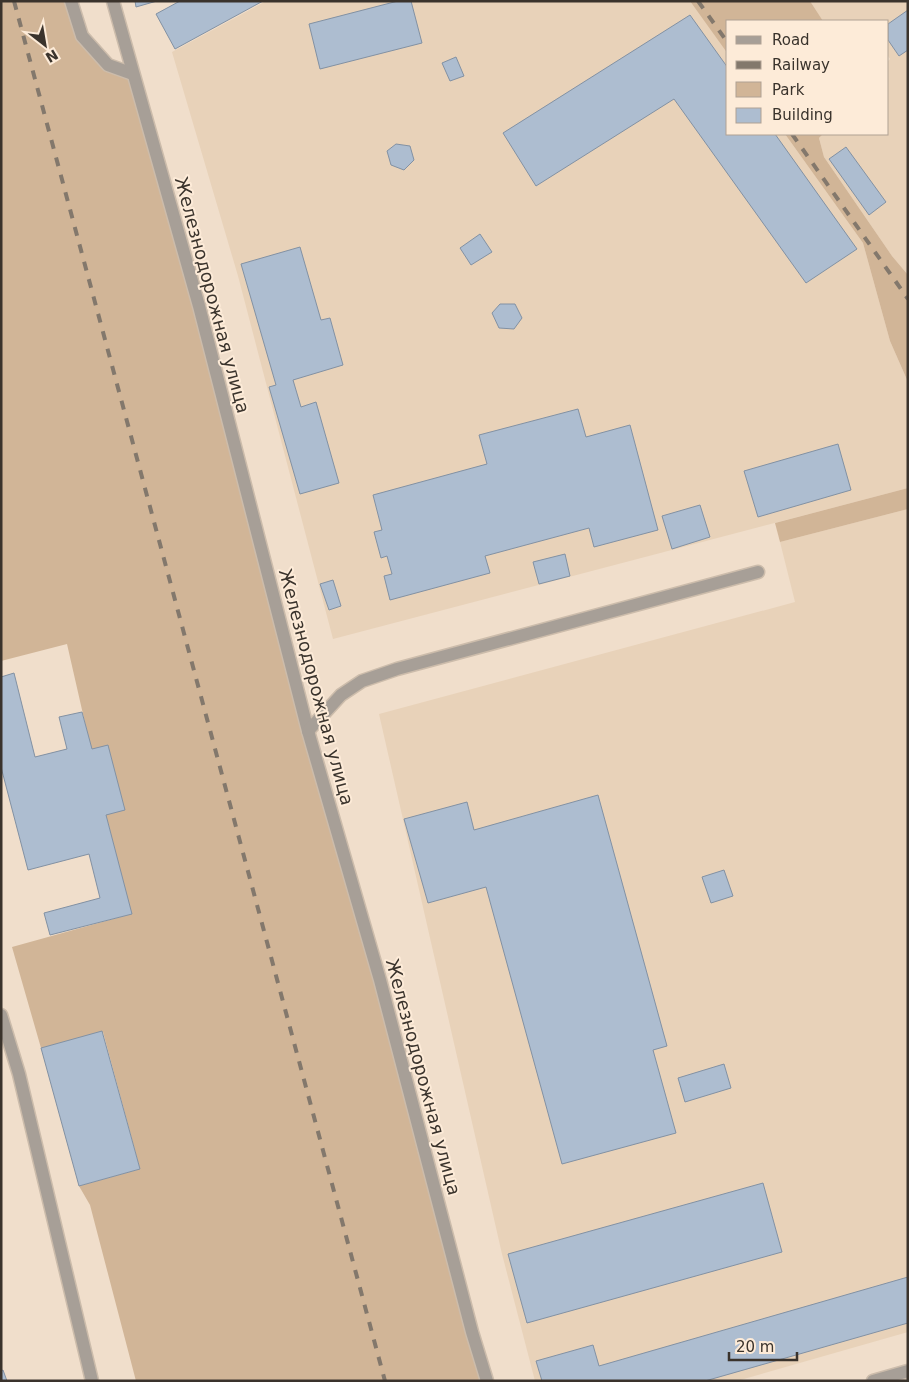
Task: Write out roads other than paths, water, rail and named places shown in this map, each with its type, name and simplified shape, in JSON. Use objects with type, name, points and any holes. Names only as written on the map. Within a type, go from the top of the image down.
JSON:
[{"type":"street","points":[[71,1],[82,36],[108,65],[133,74]]},
{"type":"street","name":"Железнодорожная улица","points":[[113,1],[199,306],[308,731],[380,980],[472,1332],[487,1381]]},
{"type":"street","points":[[308,731],[341,695],[362,681],[397,669],[758,572]]},
{"type":"street","points":[[1,1014],[21,1084],[92,1381]]},
{"type":"street","points":[[873,1381],[908,1371]]},
{"type":"railway","points":[[14,1],[385,1381]]},
{"type":"railway","points":[[698,1],[726,40]]},
{"type":"railway","points":[[793,135],[908,299]]}]
